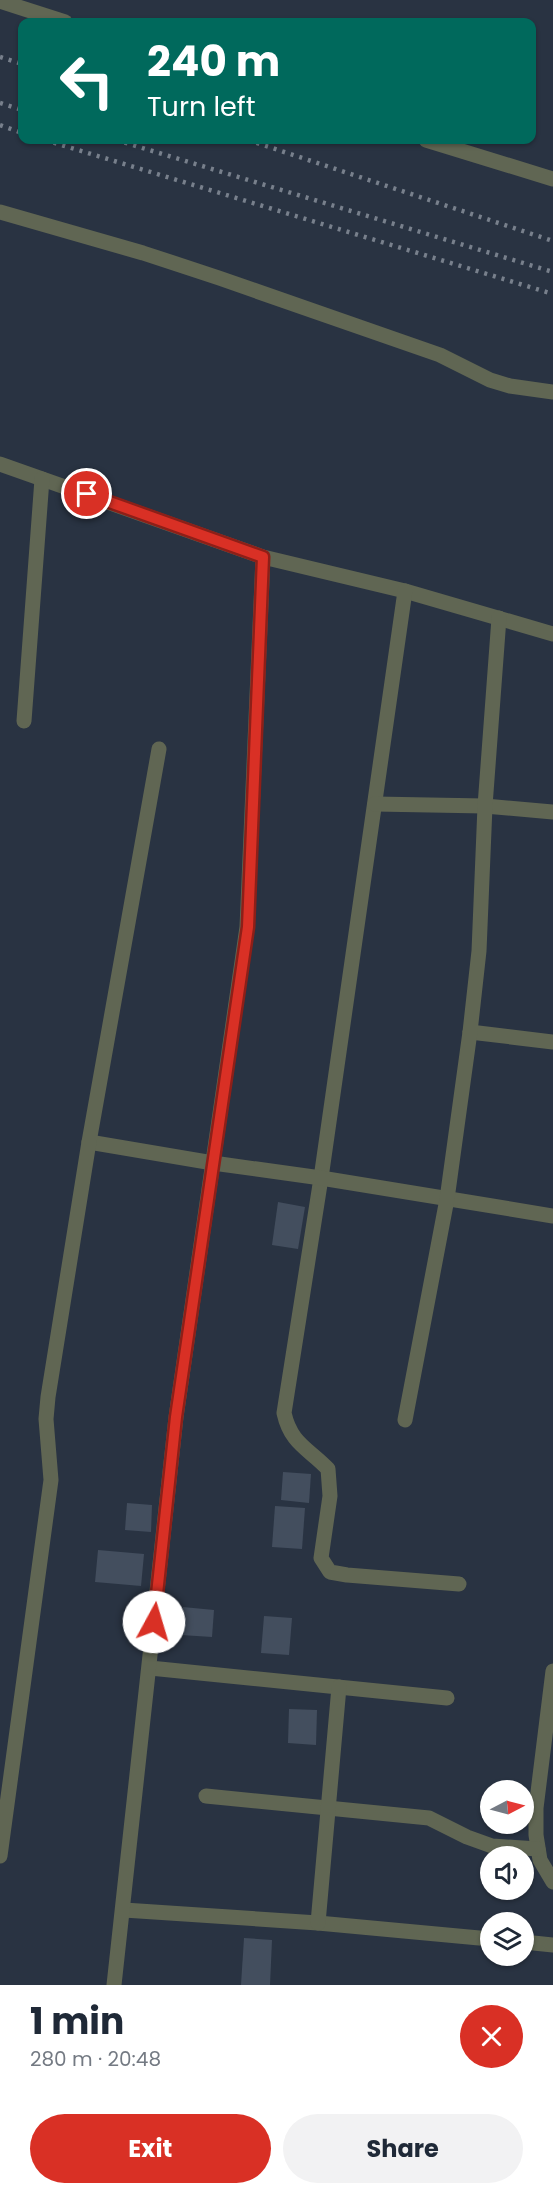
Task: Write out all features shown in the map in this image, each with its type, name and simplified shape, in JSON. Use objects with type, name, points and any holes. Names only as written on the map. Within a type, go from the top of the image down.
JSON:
[{"type":"street","points":[[0,2],[51,18]]},
{"type":"street","points":[[439,144],[553,179]]},
{"type":"street","points":[[0,212],[143,253],[230,282],[440,355],[490,380],[510,386],[553,392]]},
{"type":"street","points":[[0,464],[263,557],[405,591],[553,634]]},
{"type":"street","points":[[24,720],[42,479]]},
{"type":"street","points":[[114,1985],[124,1910],[176,1417],[248,927],[263,557]]},
{"type":"street","points":[[405,591],[321,1178],[284,1413],[287,1428],[295,1440],[328,1469],[330,1496],[321,1558],[330,1572],[459,1584]]},
{"type":"street","points":[[405,1420],[447,1199],[470,1032],[479,951],[485,806],[500,618]]},
{"type":"street","points":[[0,1856],[51,1480],[46,1419],[48,1397],[89,1142],[159,749]]},
{"type":"street","points":[[375,804],[485,806],[553,812]]},
{"type":"street","points":[[470,1032],[553,1042]]},
{"type":"street","points":[[89,1142],[553,1216]]},
{"type":"street","points":[[150,1668],[447,1698]]},
{"type":"street","points":[[553,1671],[536,1808],[540,1860],[553,1882]]},
{"type":"street","points":[[318,1923],[339,1687]]},
{"type":"street","points":[[207,1796],[429,1818],[467,1837],[492,1846],[538,1849]]},
{"type":"street","points":[[124,1910],[318,1923],[480,1938]]},
{"type":"street","points":[[534,1943],[553,1945]]},
{"type":"building","points":[[278,1202],[305,1207],[298,1249],[272,1245]]},
{"type":"building","points":[[283,1472],[311,1474],[309,1503],[281,1500]]},
{"type":"building","points":[[127,1503],[152,1505],[151,1532],[125,1530]]},
{"type":"building","points":[[275,1506],[305,1508],[302,1549],[272,1547]]},
{"type":"building","points":[[98,1550],[144,1554],[141,1586],[95,1582]]},
{"type":"building","points":[[183,1607],[214,1610],[212,1637],[181,1635]]},
{"type":"building","points":[[264,1616],[292,1618],[289,1655],[261,1653]]},
{"type":"building","points":[[289,1709],[317,1710],[316,1745],[288,1743]]},
{"type":"building","points":[[244,1938],[272,1940],[270,1985],[241,1985]]},
{"type":"railway","points":[[0,57],[18,63]]},
{"type":"railway","points":[[0,103],[18,109]]},
{"type":"railway","points":[[0,125],[18,132]]},
{"type":"railway","points":[[58,144],[553,294]]},
{"type":"railway","points":[[129,144],[553,272]]},
{"type":"railway","points":[[260,144],[553,241]]},
{"type":"route","points":[[87,494],[263,557],[248,927],[176,1417],[154,1622]]}]
